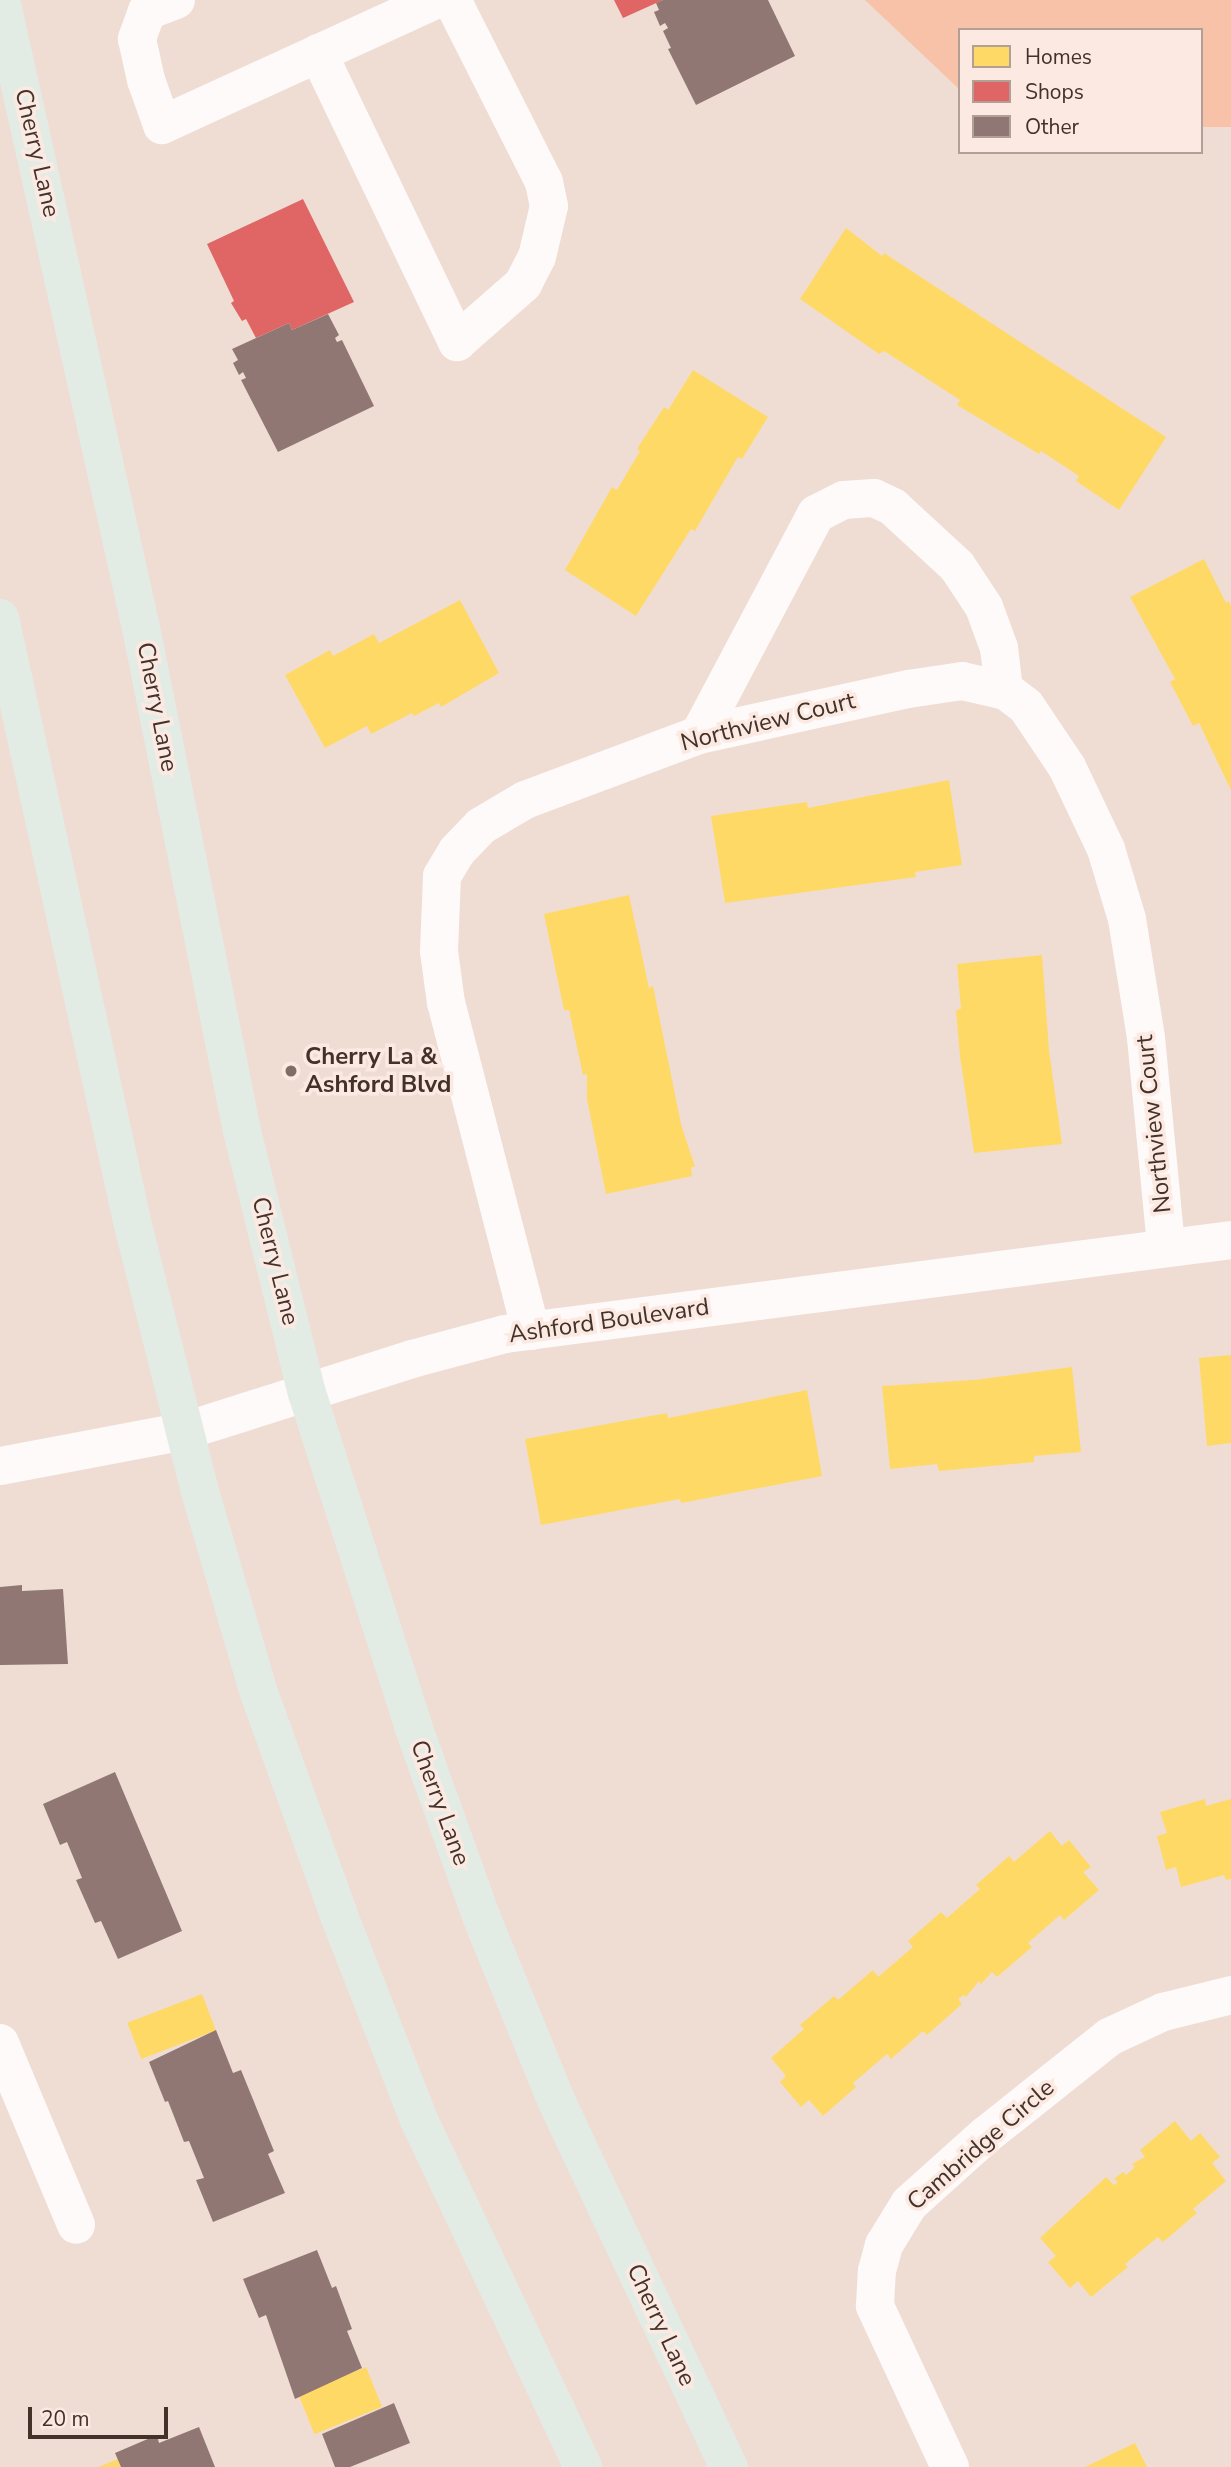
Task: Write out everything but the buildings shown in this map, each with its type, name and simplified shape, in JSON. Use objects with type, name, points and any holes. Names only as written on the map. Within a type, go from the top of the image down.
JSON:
[{"type":"main road","name":"Cherry Lane","points":[[1,0],[141,628],[242,1131],[307,1393],[413,1727],[481,1916],[556,2100],[729,2467]]},
{"type":"main road","points":[[0,618],[126,1198],[185,1431],[259,1693],[338,1913],[420,2122],[583,2467]]},
{"type":"street","points":[[176,0],[147,11],[137,39],[146,80],[162,125],[435,0]]},
{"type":"street","points":[[318,53],[457,342],[523,284],[537,257],[550,206],[544,182],[452,0]]},
{"type":"street","points":[[699,735],[816,514],[844,500],[874,498],[893,506],[957,566],[984,607],[996,638],[1004,690]]},
{"type":"street","name":"Northview Court","points":[[531,1331],[446,1003],[439,951],[442,876],[457,851],[481,826],[525,800],[699,735],[908,689],[962,681],[1004,690],[1026,706],[1067,767],[1106,849],[1127,919],[1146,1038],[1166,1246]]},
{"type":"street","name":"Ashford Boulevard","points":[[0,1466],[185,1431],[412,1359],[505,1334],[1166,1246],[1231,1240]]},
{"type":"street","name":"Cambridge Circle","points":[[950,2467],[875,2306],[877,2271],[884,2245],[902,2214],[909,2204],[986,2135],[1109,2038],[1163,2012],[1231,1995]]},
{"type":"street","points":[[0,2043],[76,2225]]},
{"type":"shaded area","points":[[865,0],[1231,0],[1231,127],[1203,127],[1203,28],[958,28],[958,88]]},
{"type":"place","name":"Cherry La & Ashford Blvd","points":[[291,1071]]}]
